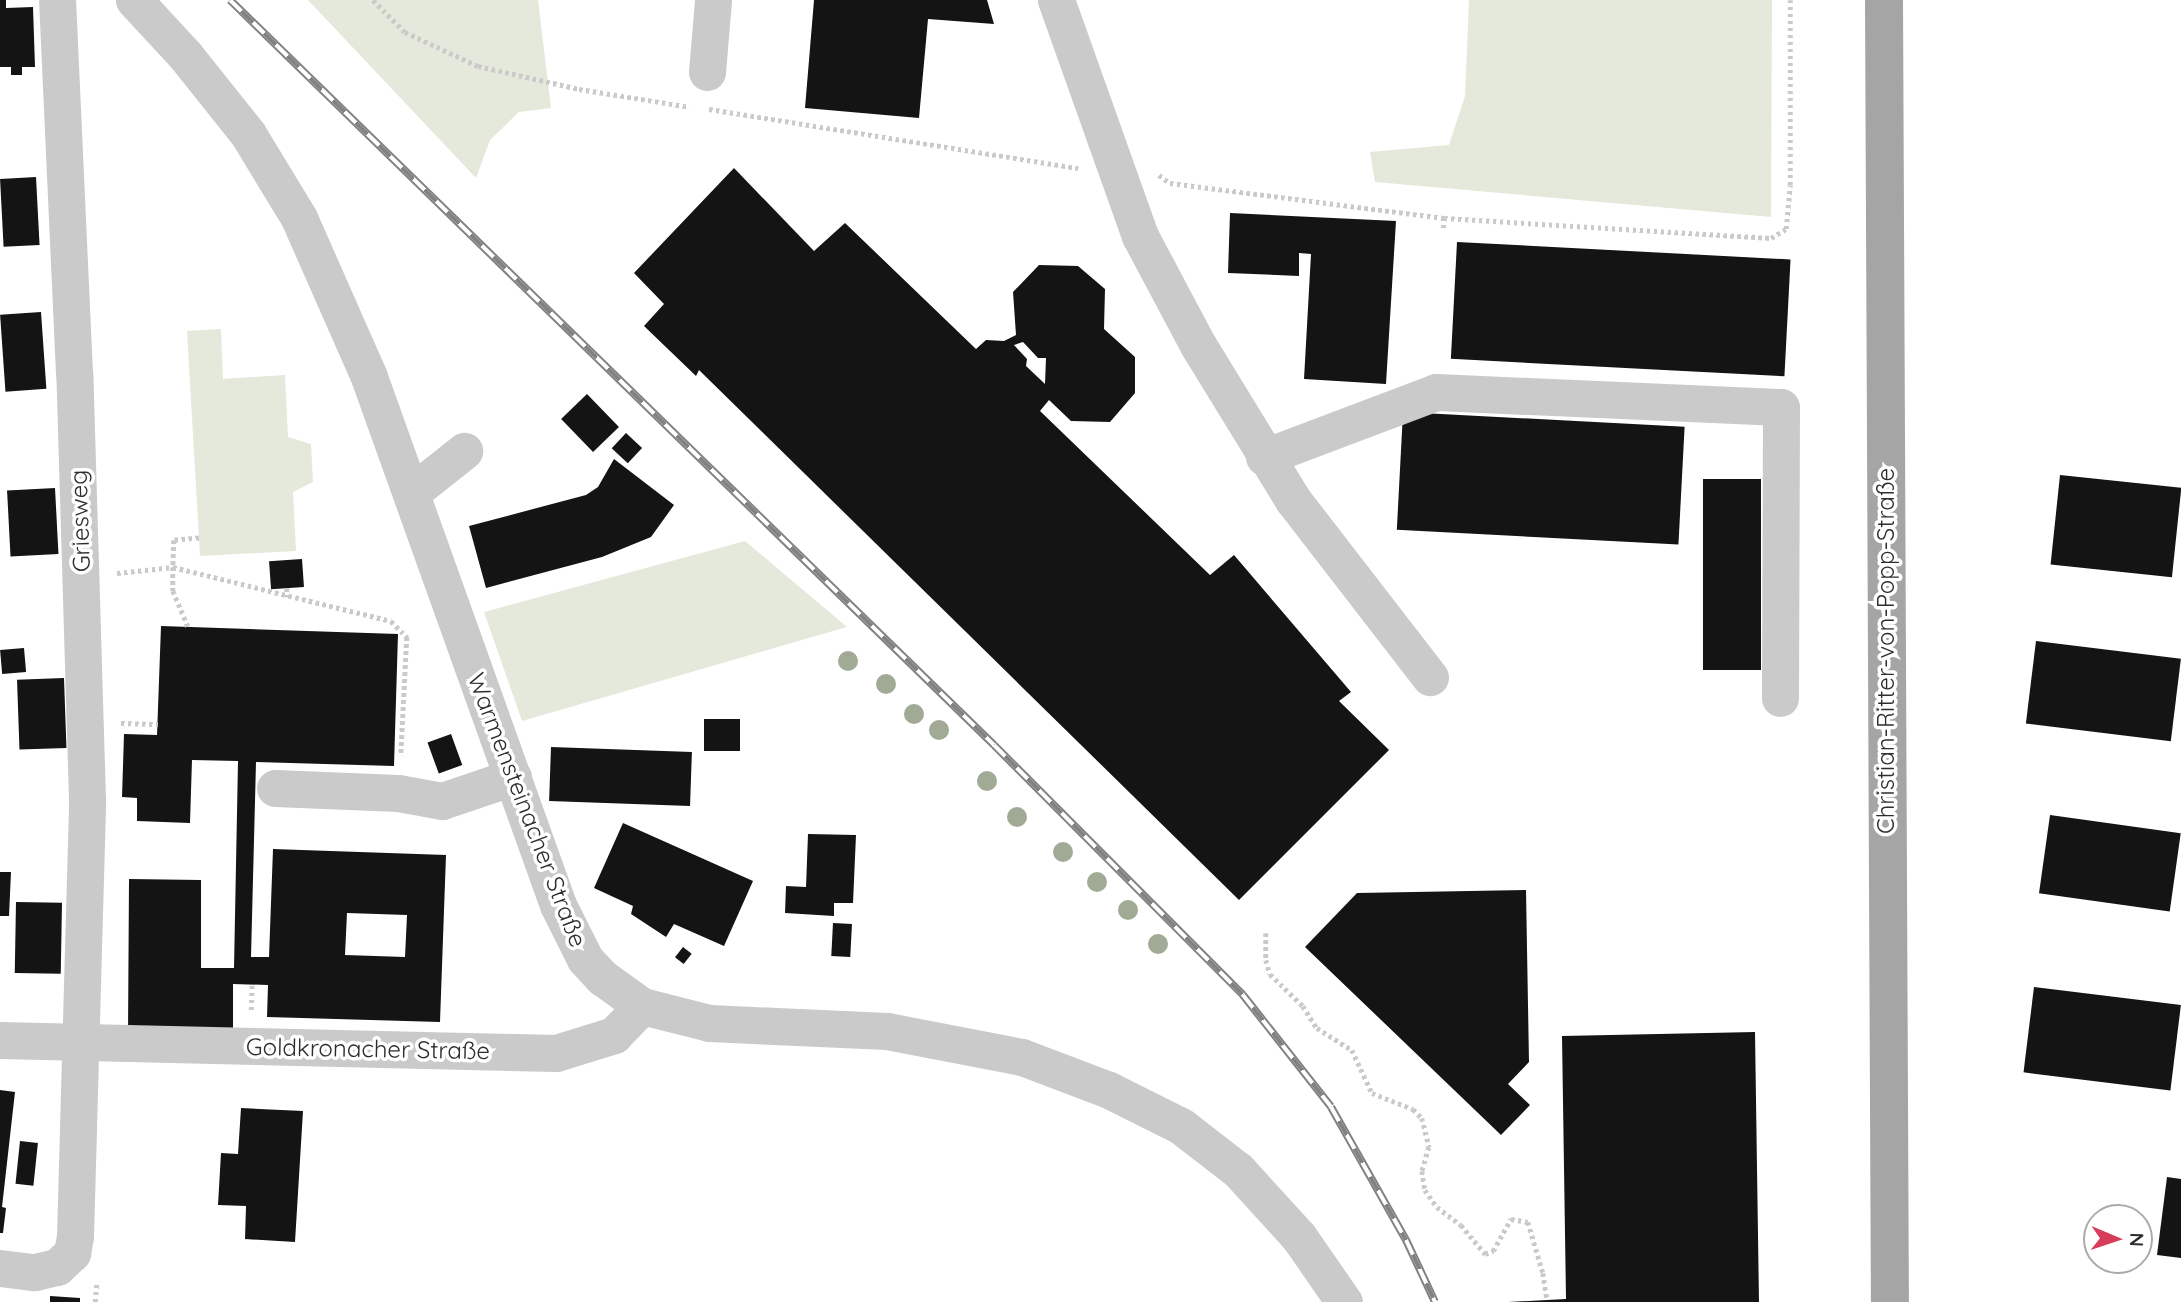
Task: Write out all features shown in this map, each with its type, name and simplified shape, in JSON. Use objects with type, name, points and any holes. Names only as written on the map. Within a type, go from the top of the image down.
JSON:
[{"type":"main road","name":"Christian-Ritter-von-Popp-Straße","points":[[1884,0],[1890,1302]]},
{"type":"street","name":"Griesweg","points":[[57,0],[74,373],[88,800],[79,1043]]},
{"type":"street","name":"Warmensteinacher Straße","points":[[134,0],[185,55],[248,134],[299,218],[369,377],[558,905],[585,959],[603,978],[642,1006],[709,1023],[887,1031],[1022,1057],[1109,1090],[1181,1126],[1238,1170],[1299,1237],[1344,1302]]},
{"type":"street","points":[[707,72],[713,0]]},
{"type":"street","points":[[1056,0],[1140,236],[1198,345],[1264,457],[1293,500],[1430,677]]},
{"type":"street","points":[[1264,457],[1436,392],[1781,407],[1780,698]]},
{"type":"street","points":[[411,493],[464,451]]},
{"type":"street","points":[[275,788],[398,793],[442,801],[513,778]]},
{"type":"street","name":"Goldkronacher Straße","points":[[0,1040],[556,1054],[614,1035],[642,1006]]},
{"type":"street","points":[[0,1268],[34,1272],[57,1267],[72,1253],[79,1043]]},
{"type":"path","points":[[373,0],[405,32],[490,69],[579,89],[1066,167],[1157,174],[1170,183],[1444,218],[1771,238],[1786,229],[1790,185],[1790,0]]},
{"type":"path","points":[[1443,228],[1444,218]]},
{"type":"path","points":[[188,627],[173,592],[174,540],[199,538]]},
{"type":"path","points":[[118,583],[117,571],[173,567],[391,621],[407,637],[398,793]]},
{"type":"path","points":[[287,588],[287,597]]},
{"type":"path","points":[[1266,933],[1266,960],[1270,974],[1303,1006],[1317,1028],[1352,1050],[1373,1093],[1413,1109],[1422,1118],[1429,1147],[1422,1171],[1425,1190],[1437,1207],[1461,1225],[1485,1254],[1493,1251],[1510,1219],[1528,1222],[1543,1273],[1547,1299]]},
{"type":"shaded area","points":[[308,0],[538,0],[551,108],[519,112],[490,140],[476,178]]},
{"type":"shaded area","points":[[1469,0],[1772,0],[1771,217],[1375,182],[1370,152],[1449,145],[1465,96]]},
{"type":"shaded area","points":[[221,329],[223,379],[285,375],[288,437],[311,444],[313,482],[293,492],[296,551],[200,556],[187,331]]},
{"type":"shaded area","points":[[745,541],[847,627],[522,721],[484,612]]},
{"type":"building","points":[[0,0],[6,0],[6,8],[33,7],[35,67],[22,67],[22,75],[11,75],[11,67],[0,67]]},
{"type":"building","points":[[814,0],[987,0],[994,24],[928,19],[919,118],[805,108]]},
{"type":"building","points":[[734,168],[814,251],[845,223],[976,349],[986,340],[1004,341],[1016,335],[1013,292],[1039,265],[1078,266],[1105,289],[1104,329],[1135,357],[1135,393],[1110,422],[1071,421],[1049,400],[1040,411],[1210,575],[1234,555],[1351,692],[1339,701],[1389,750],[1239,900],[699,370],[696,376],[644,326],[664,304],[634,273]],"holes":[[[1023,342],[1038,358],[1046,358],[1045,384],[1026,366],[1027,359],[1014,345]]]},
{"type":"building","points":[[36,177],[40,245],[4,247],[0,179]]},
{"type":"building","points":[[1230,213],[1396,221],[1386,384],[1304,379],[1311,254],[1299,253],[1299,276],[1228,273]]},
{"type":"building","points":[[1457,242],[1791,259],[1784,376],[1451,359]]},
{"type":"building","points":[[41,312],[46,389],[5,392],[0,315]]},
{"type":"building","points":[[587,394],[619,427],[593,452],[561,419]]},
{"type":"building","points":[[1403,412],[1685,427],[1678,545],[1397,530]]},
{"type":"building","points":[[626,433],[642,448],[628,463],[612,448]]},
{"type":"building","points":[[614,459],[674,505],[651,537],[602,557],[486,588],[469,526],[586,495],[598,487]]},
{"type":"building","points":[[2060,475],[2181,488],[2172,577],[2051,565]]},
{"type":"building","points":[[1703,479],[1761,479],[1761,670],[1703,670]]},
{"type":"building","points":[[55,488],[58,554],[11,556],[7,491]]},
{"type":"building","points":[[302,559],[304,587],[271,589],[269,561]]},
{"type":"building","points":[[161,626],[398,634],[394,766],[256,762],[251,957],[269,957],[273,849],[446,855],[440,1022],[267,1017],[268,985],[233,984],[233,1036],[128,1035],[129,879],[201,880],[201,968],[234,968],[238,761],[192,760],[190,823],[137,821],[137,798],[122,797],[124,734],[157,735]],"holes":[[[347,913],[407,915],[405,957],[345,955]]]},
{"type":"building","points":[[2036,641],[2181,659],[2171,741],[2026,723]]},
{"type":"building","points":[[24,648],[26,672],[2,674],[0,650]]},
{"type":"building","points":[[64,678],[66,748],[19,750],[17,680]]},
{"type":"building","points":[[704,719],[740,719],[740,751],[704,751]]},
{"type":"building","points":[[451,734],[462,765],[439,774],[428,743]]},
{"type":"building","points":[[551,747],[692,752],[690,806],[549,801]]},
{"type":"building","points":[[2050,815],[2181,833],[2170,912],[2039,893]]},
{"type":"building","points":[[623,823],[753,881],[724,946],[674,924],[666,937],[631,914],[633,906],[594,888]]},
{"type":"building","points":[[808,834],[856,835],[853,903],[834,903],[834,916],[785,913],[786,886],[806,887]]},
{"type":"building","points":[[0,872],[11,872],[9,916],[0,916]]},
{"type":"building","points":[[1526,890],[1529,1062],[1508,1084],[1530,1105],[1501,1135],[1305,947],[1357,893]]},
{"type":"building","points":[[16,902],[62,903],[61,974],[15,973]]},
{"type":"building","points":[[833,923],[852,924],[850,957],[831,956]]},
{"type":"building","points":[[683,947],[692,954],[684,964],[675,957]]},
{"type":"building","points":[[2034,987],[2181,1005],[2170,1090],[2024,1072]]},
{"type":"building","points":[[1755,1032],[1759,1302],[1508,1302],[1566,1299],[1562,1036]]},
{"type":"building","points":[[0,1090],[15,1092],[2,1207],[6,1208],[3,1233],[0,1233]]},
{"type":"building","points":[[241,1108],[303,1111],[295,1242],[245,1239],[246,1206],[218,1205],[221,1153],[238,1154]]},
{"type":"building","points":[[20,1141],[38,1143],[33,1186],[16,1184]]},
{"type":"building","points":[[2167,1177],[2181,1179],[2181,1258],[2157,1255]]},
{"type":"building","points":[[50,1296],[80,1298],[80,1302],[50,1302]]},
{"type":"railway","points":[[230,0],[994,745],[1243,995],[1331,1107],[1406,1240],[1435,1302]]}]
